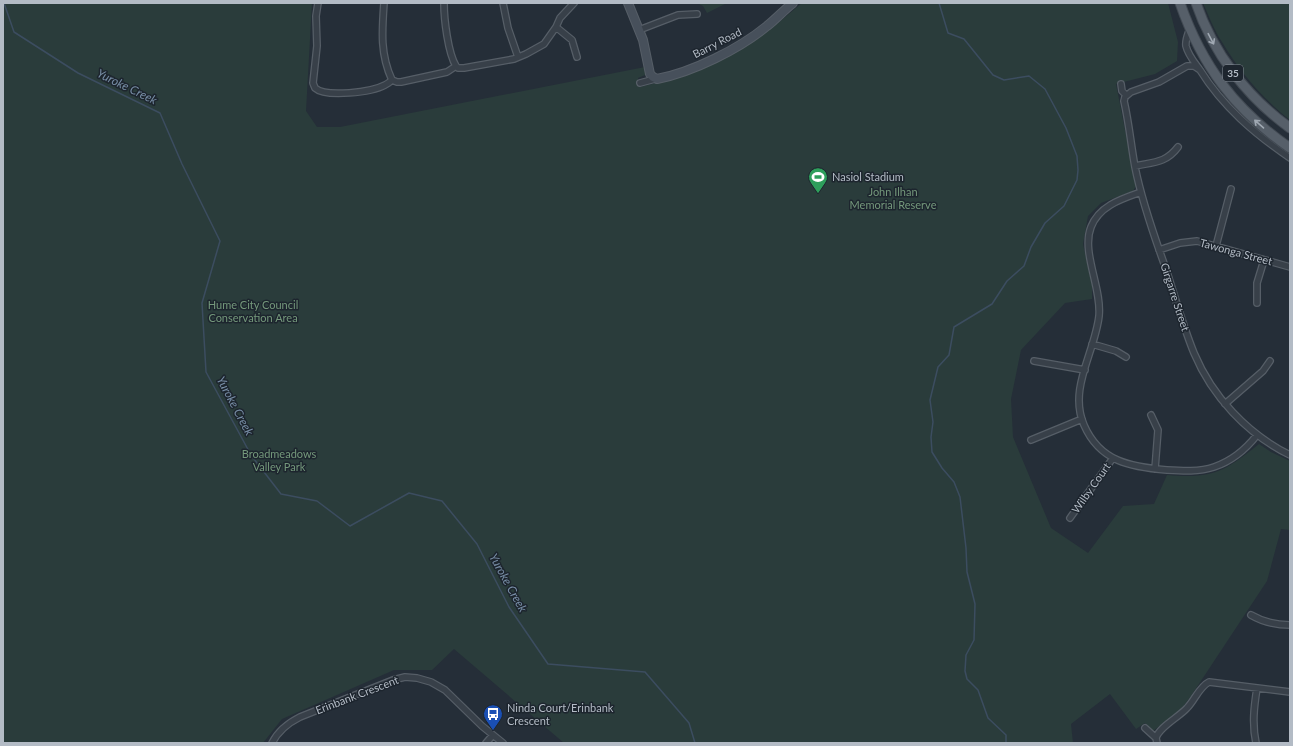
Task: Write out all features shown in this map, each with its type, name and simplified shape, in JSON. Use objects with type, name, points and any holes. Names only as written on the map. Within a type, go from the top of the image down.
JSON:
[{"type":"main road","name":"35","points":[[1180,3],[1189,25],[1214,73],[1226,90],[1255,120],[1290,148]]},
{"type":"main road","name":"35","points":[[1196,3],[1210,38],[1231,70],[1258,100],[1290,128]]},
{"type":"street","points":[[318,3],[316,23],[317,46],[313,83],[315,88],[321,92],[343,94],[384,86],[392,80]]},
{"type":"street","points":[[384,3],[384,61],[392,80],[401,82],[447,72],[456,66]]},
{"type":"street","points":[[444,3],[444,16],[453,60],[458,68],[518,57],[544,44],[570,4]]},
{"type":"street","points":[[503,3],[508,28],[518,57]]},
{"type":"street","points":[[628,3],[643,40],[650,74],[656,79]]},
{"type":"street","name":"Barry Road","points":[[640,83],[691,68],[724,54],[753,37],[793,3]]},
{"type":"street","points":[[1175,3],[1189,25],[1186,42],[1189,53],[1213,89],[1235,115],[1262,138],[1290,158]]},
{"type":"street","points":[[639,30],[678,16],[697,14]]},
{"type":"street","points":[[556,27],[572,40],[577,57]]},
{"type":"street","points":[[1179,70],[1188,61],[1189,53]]},
{"type":"street","points":[[1121,84],[1122,91],[1126,95],[1159,82],[1179,70],[1192,65],[1200,70]]},
{"type":"street","name":"Girgarre Street","points":[[1126,95],[1124,101],[1141,192],[1194,354],[1210,383],[1225,404],[1239,419],[1257,435],[1273,446],[1290,454]]},
{"type":"street","points":[[1135,166],[1167,158],[1172,155],[1178,146]]},
{"type":"street","points":[[1216,246],[1231,189]]},
{"type":"street","points":[[1141,192],[1107,207],[1097,216],[1090,229],[1088,248],[1098,292],[1099,309],[1097,326],[1080,391],[1080,412],[1082,419],[1098,446],[1113,458],[1131,465],[1155,469],[1190,471],[1208,469],[1236,456],[1257,435]]},
{"type":"street","name":"Tawonga Street","points":[[1159,250],[1191,241],[1216,246],[1290,267]]},
{"type":"street","points":[[1257,303],[1257,283],[1264,260]]},
{"type":"street","points":[[1092,344],[1116,351],[1126,357]]},
{"type":"street","points":[[1034,361],[1085,370]]},
{"type":"street","points":[[1225,404],[1264,371],[1270,361]]},
{"type":"street","points":[[1151,415],[1158,430],[1155,469]]},
{"type":"street","points":[[1030,440],[1082,419]]},
{"type":"street","name":"Wilby Court","points":[[1070,518],[1113,458]]},
{"type":"street","points":[[1251,615],[1262,621],[1274,624],[1290,625]]},
{"type":"street","name":"Erinbank Crescent","points":[[272,743],[282,729],[293,720],[387,682],[405,678],[423,679],[438,685],[493,736],[503,743]]},
{"type":"street","points":[[1145,728],[1157,741],[1161,730],[1187,709],[1206,684],[1212,682],[1290,692]]},
{"type":"street","points":[[1256,743],[1253,719],[1257,688]]},
{"type":"street","points":[[486,743],[493,736]]},
{"type":"green space","name":"Broadmeadows Valley Park","points":[[3,3],[312,3],[306,111],[317,127],[340,127],[645,67],[645,75],[638,78],[640,87],[695,70],[734,53],[775,26],[802,3],[1168,3],[1178,42],[1177,61],[1155,74],[1116,84],[1136,186],[1133,191],[1101,203],[1088,216],[1083,244],[1092,285],[1092,299],[1065,303],[1021,350],[1011,399],[1013,437],[1051,528],[1088,553],[1123,506],[1154,504],[1167,475],[1196,476],[1217,472],[1236,461],[1259,444],[1271,452],[1290,461],[1290,530],[1281,529],[1267,581],[1191,696],[1182,708],[1153,731],[1145,723],[1136,729],[1110,694],[1071,724],[1073,743],[564,743],[454,649],[432,670],[394,670],[282,719],[263,743],[3,743]]},
{"type":"green space","points":[[697,3],[727,3],[707,13],[703,6]]},
{"type":"green space","points":[[1203,3],[1290,3],[1290,120],[1261,94],[1236,63],[1216,33]]},
{"type":"waterway","name":"Yuroke Creek","points":[[4,3],[14,32],[78,73],[160,113],[182,164],[220,241],[202,303],[206,372],[251,455],[281,494],[317,501],[350,526],[409,493],[442,501],[477,544],[509,607],[548,664],[645,672],[689,723],[695,743]]},
{"type":"waterway","points":[[939,3],[948,33],[964,39],[993,75],[1004,80],[1029,76],[1045,89],[1066,128],[1077,156],[1077,180],[1064,206],[1045,223],[1031,247],[1024,266],[1007,281],[992,304],[954,327],[949,355],[938,367],[930,400],[933,422],[931,437],[932,452],[942,468],[954,482],[960,497],[966,548],[967,572],[975,604],[974,640],[966,655],[965,671],[967,679],[978,690],[988,718],[1006,735],[1006,743]]},
{"type":"place","name":"Nasiol Stadium","points":[[818,194]]},
{"type":"place","name":"Ninda Court/Erinbank Crescent","points":[[493,731]]},
{"type":"park label","name":"John Ilhan Memorial Reserve","points":[[893,198]]},
{"type":"park label","name":"Hume City Council Conservation Area","points":[[253,311]]}]
